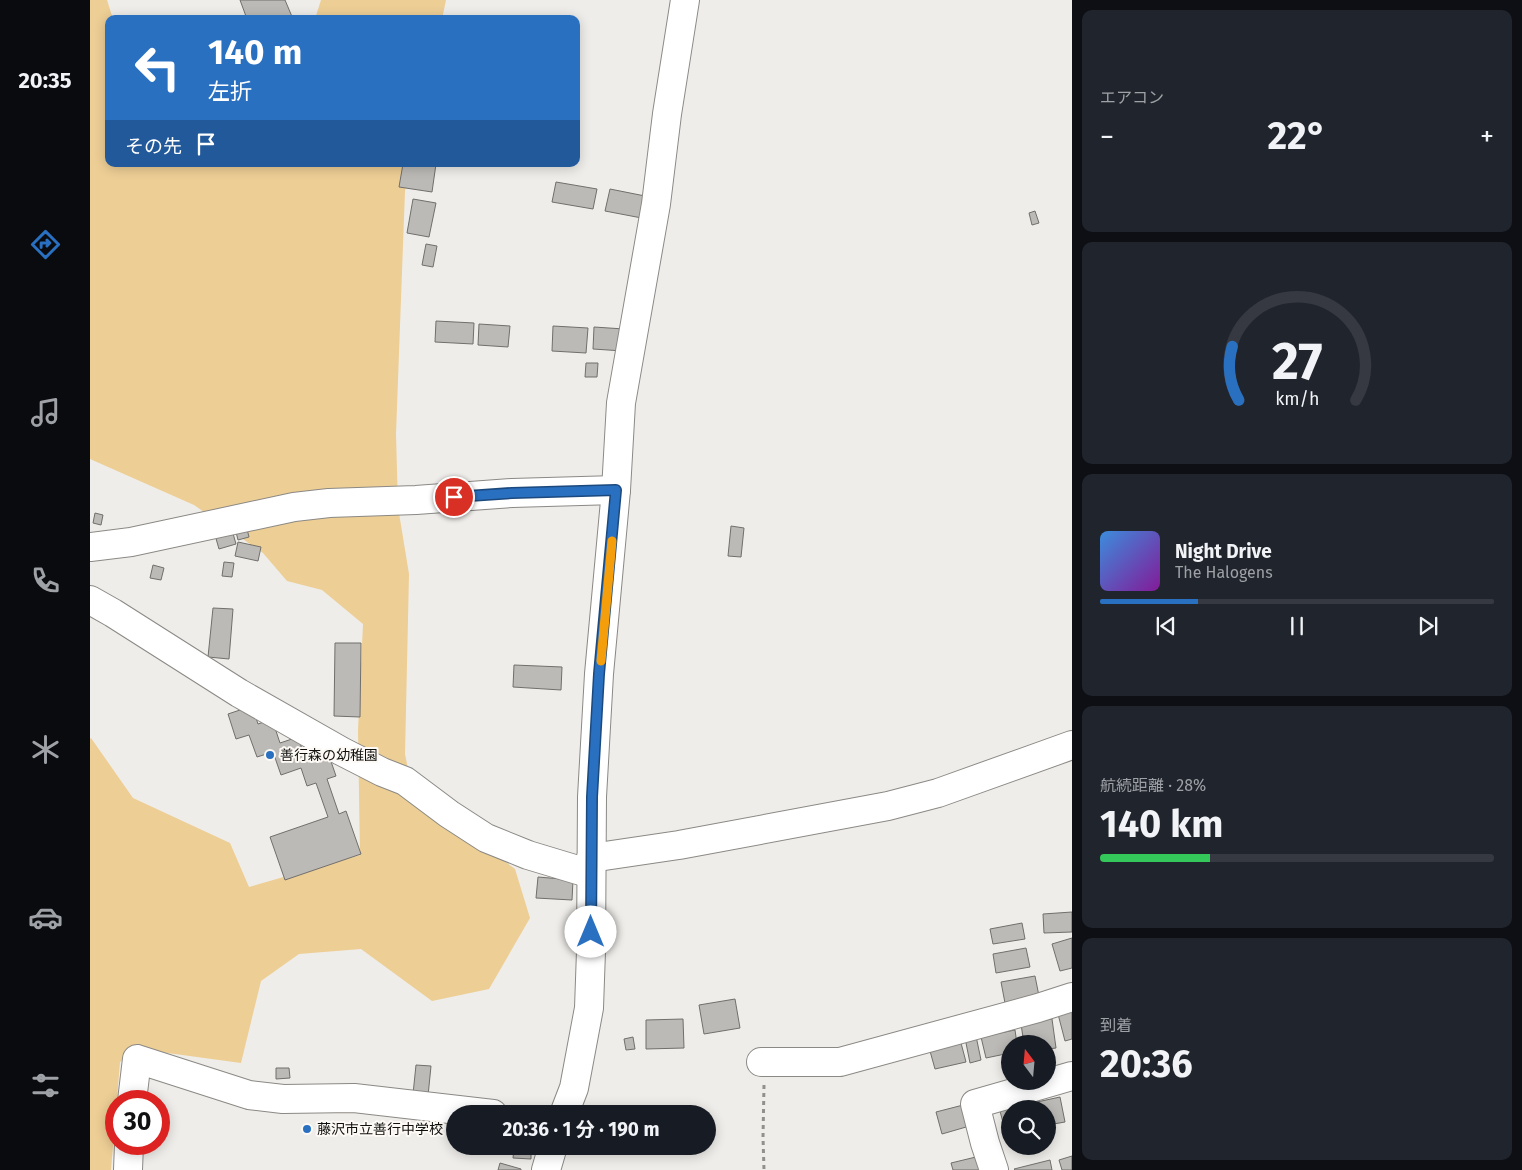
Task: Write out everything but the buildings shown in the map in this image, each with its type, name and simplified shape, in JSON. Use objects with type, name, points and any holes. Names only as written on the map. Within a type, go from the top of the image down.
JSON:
[{"type":"street","points":[[567,1105],[574,1088],[588,1008],[591,951],[592,797],[599,674],[616,490],[621,403],[656,204],[667,114],[685,0]]},
{"type":"street","points":[[90,546],[131,542],[294,507],[330,502],[416,500],[512,493],[616,490]]},
{"type":"street","points":[[90,600],[239,693],[341,751],[382,772],[405,781],[449,814],[486,838],[528,855],[591,866],[679,845],[888,806],[938,793],[1072,745]]},
{"type":"street","points":[[761,1062],[840,1062],[1072,997]]},
{"type":"street","points":[[133,1090],[137,1059],[249,1095],[283,1099],[354,1098],[446,1109]]},
{"type":"street","points":[[994,1170],[975,1104],[1072,1076]]},
{"type":"street","points":[[128,1170],[129,1155]]},
{"type":"street","points":[[546,1170],[551,1155]]},
{"type":"path","points":[[761,1062],[764,1078],[764,1170]]},
{"type":"shaded area","points":[[90,0],[107,0],[112,15],[105,15],[105,167],[410,167],[405,191],[396,434],[398,507],[409,574],[405,754],[415,804],[476,840],[515,869],[530,918],[489,989],[432,1001],[361,949],[299,954],[261,981],[241,1063],[138,1049],[120,1062],[118,1090],[105,1090],[105,1155],[112,1155],[111,1170],[90,1170],[90,739],[133,798],[230,843],[249,887],[360,855],[358,730],[363,624],[322,590],[287,581],[263,553],[194,505],[90,459]]},
{"type":"shaded area","points":[[321,0],[446,0],[443,15],[316,15]]},
{"type":"slow traffic","points":[[601,661],[612,541]]},
{"type":"place","name":"善行森の幼稚園","points":[[270,755]]},
{"type":"place","name":"藤沢市立善行中学校","points":[[307,1129]]},
{"type":"route","points":[[454,497],[616,490],[599,674],[592,797],[591,932]]}]
